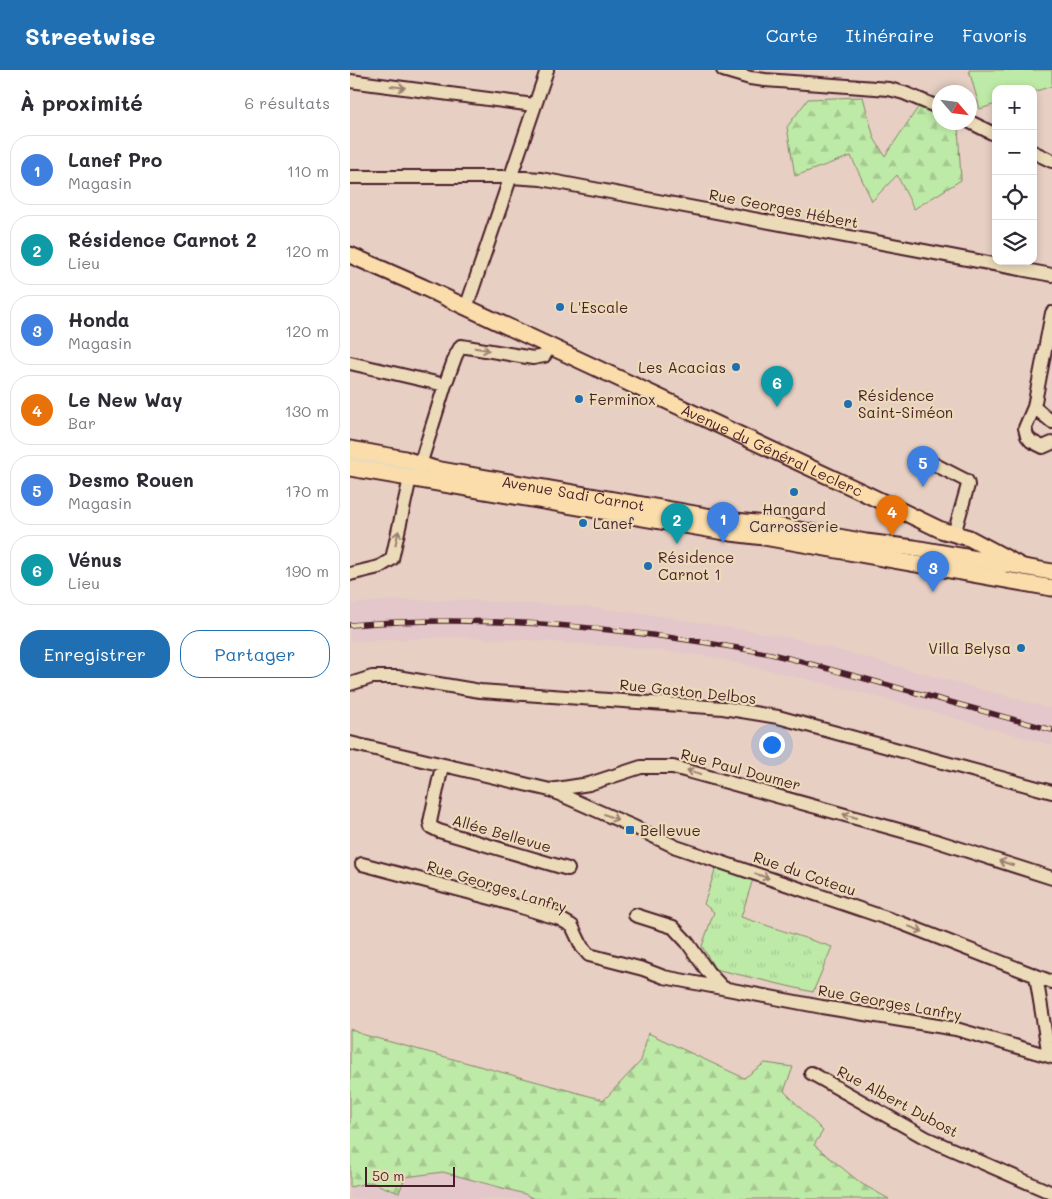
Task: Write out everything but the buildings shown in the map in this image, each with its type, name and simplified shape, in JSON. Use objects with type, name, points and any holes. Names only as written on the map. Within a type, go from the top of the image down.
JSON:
[{"type":"main road","name":"Avenue du Général Leclerc","points":[[350,255],[860,490],[948,534],[969,538],[1021,566]]},
{"type":"main road","points":[[350,449],[405,459],[415,472]]},
{"type":"main road","points":[[350,468],[415,472]]},
{"type":"main road","name":"Avenue Sadi Carnot","points":[[415,472],[766,524],[941,553],[973,566]]},
{"type":"main road","name":"Avenue Sadi Carnot","points":[[415,472],[973,566],[993,563],[1021,566]]},
{"type":"main road","points":[[941,553],[944,550],[948,534]]},
{"type":"main road","points":[[948,534],[973,566],[1052,588]]},
{"type":"main road","points":[[1021,566],[1052,572]]},
{"type":"street","points":[[466,308],[547,70]]},
{"type":"street","points":[[723,70],[750,78],[765,80],[889,89],[932,105]]},
{"type":"street","points":[[350,81],[534,104]]},
{"type":"street","points":[[977,126],[992,133]]},
{"type":"street","points":[[1037,154],[1052,161]]},
{"type":"street","name":"Rue Georges Hébert","points":[[350,177],[510,177],[541,179],[1052,275]]},
{"type":"street","points":[[1052,313],[1034,407],[1025,428],[1027,436],[1031,441],[1042,447],[1052,443]]},
{"type":"street","points":[[350,574],[379,567],[392,559],[415,472],[445,385],[461,346],[533,358],[544,356],[550,346]]},
{"type":"street","points":[[350,364],[445,385]]},
{"type":"street","points":[[1034,407],[1052,422]]},
{"type":"street","points":[[350,460],[415,472]]},
{"type":"street","points":[[924,460],[967,481],[968,485],[948,534]]},
{"type":"street","points":[[973,566],[1052,579]]},
{"type":"street","name":"Rue Gaston Delbos","points":[[350,684],[372,677],[397,676],[480,691],[723,708],[778,717],[1052,792]]},
{"type":"street","name":"Rue Paul Doumer","points":[[354,744],[550,790],[589,784],[641,767],[673,767],[924,837],[1052,878]]},
{"type":"street","name":"Allée Bellevue","points":[[442,766],[430,822],[431,827],[568,869]]},
{"type":"street","points":[[585,805],[584,793],[589,784]]},
{"type":"street","name":"Rue du Coteau","points":[[550,790],[676,847],[901,923],[1052,982]]},
{"type":"street","name":"Rue Georges Lanfry","points":[[362,864],[498,900],[560,919],[572,926],[582,947],[589,955],[643,969],[664,977],[822,1007],[956,1029],[1051,1057]]},
{"type":"street","points":[[634,915],[673,927],[687,942],[722,988]]},
{"type":"street","points":[[1036,976],[1051,1057]]},
{"type":"street","name":"Rue Albert Dubost","points":[[811,1073],[926,1138],[1052,1193]]},
{"type":"shaded area","points":[[465,600],[587,607],[660,616],[797,639],[1052,709],[1052,745],[857,691],[709,656],[639,648],[528,640],[452,637],[350,641],[350,604],[388,601]]},
{"type":"shaded area","points":[[443,1172],[525,1194],[534,1199],[350,1199],[350,1187],[371,1182],[399,1193],[405,1177]]},
{"type":"green space","points":[[969,70],[1052,70],[1052,86],[1037,91],[1037,85],[992,85],[992,105],[980,109],[977,98],[977,85],[973,85]]},
{"type":"green space","points":[[863,97],[874,138],[885,156],[919,106],[932,113],[932,130],[958,130],[961,180],[914,209],[897,175],[872,201],[851,156],[795,176],[787,127],[808,99]]},
{"type":"green space","points":[[716,868],[753,879],[741,917],[832,947],[813,992],[715,969],[702,946],[714,912],[704,904]]},
{"type":"green space","points":[[350,1029],[361,1034],[604,1100],[641,1061],[648,1033],[744,1078],[765,1063],[793,1067],[784,1091],[823,1131],[814,1145],[862,1184],[889,1199],[534,1199],[525,1194],[443,1172],[405,1177],[399,1193],[371,1182],[350,1187]]},
{"type":"railway","points":[[350,625],[455,621],[508,622],[561,625],[667,637],[782,656],[1052,730]]},
{"type":"place","name":"L'Escale","points":[[560,307]]},
{"type":"place","name":"Les Acacias","points":[[736,367]]},
{"type":"place","name":"Ferminox","points":[[579,399]]},
{"type":"place","name":"Résidence Saint-Siméon","points":[[848,404]]},
{"type":"place","name":"Vénus","points":[[777,407]]},
{"type":"place","name":"Desmo Rouen","points":[[923,487]]},
{"type":"place","name":"Hangard Carrosserie","points":[[794,492]]},
{"type":"place","name":"Lanef","points":[[583,523]]},
{"type":"place","name":"Le New Way","points":[[892,536]]},
{"type":"place","name":"Lanef Pro","points":[[723,543]]},
{"type":"place","name":"Résidence Carnot 2","points":[[677,544]]},
{"type":"place","name":"Résidence Carnot 1","points":[[648,566]]},
{"type":"place","name":"Honda","points":[[933,592]]},
{"type":"place","name":"Villa Belysa","points":[[1021,648]]},
{"type":"place","name":"Bellevue","points":[[630,830]]}]
